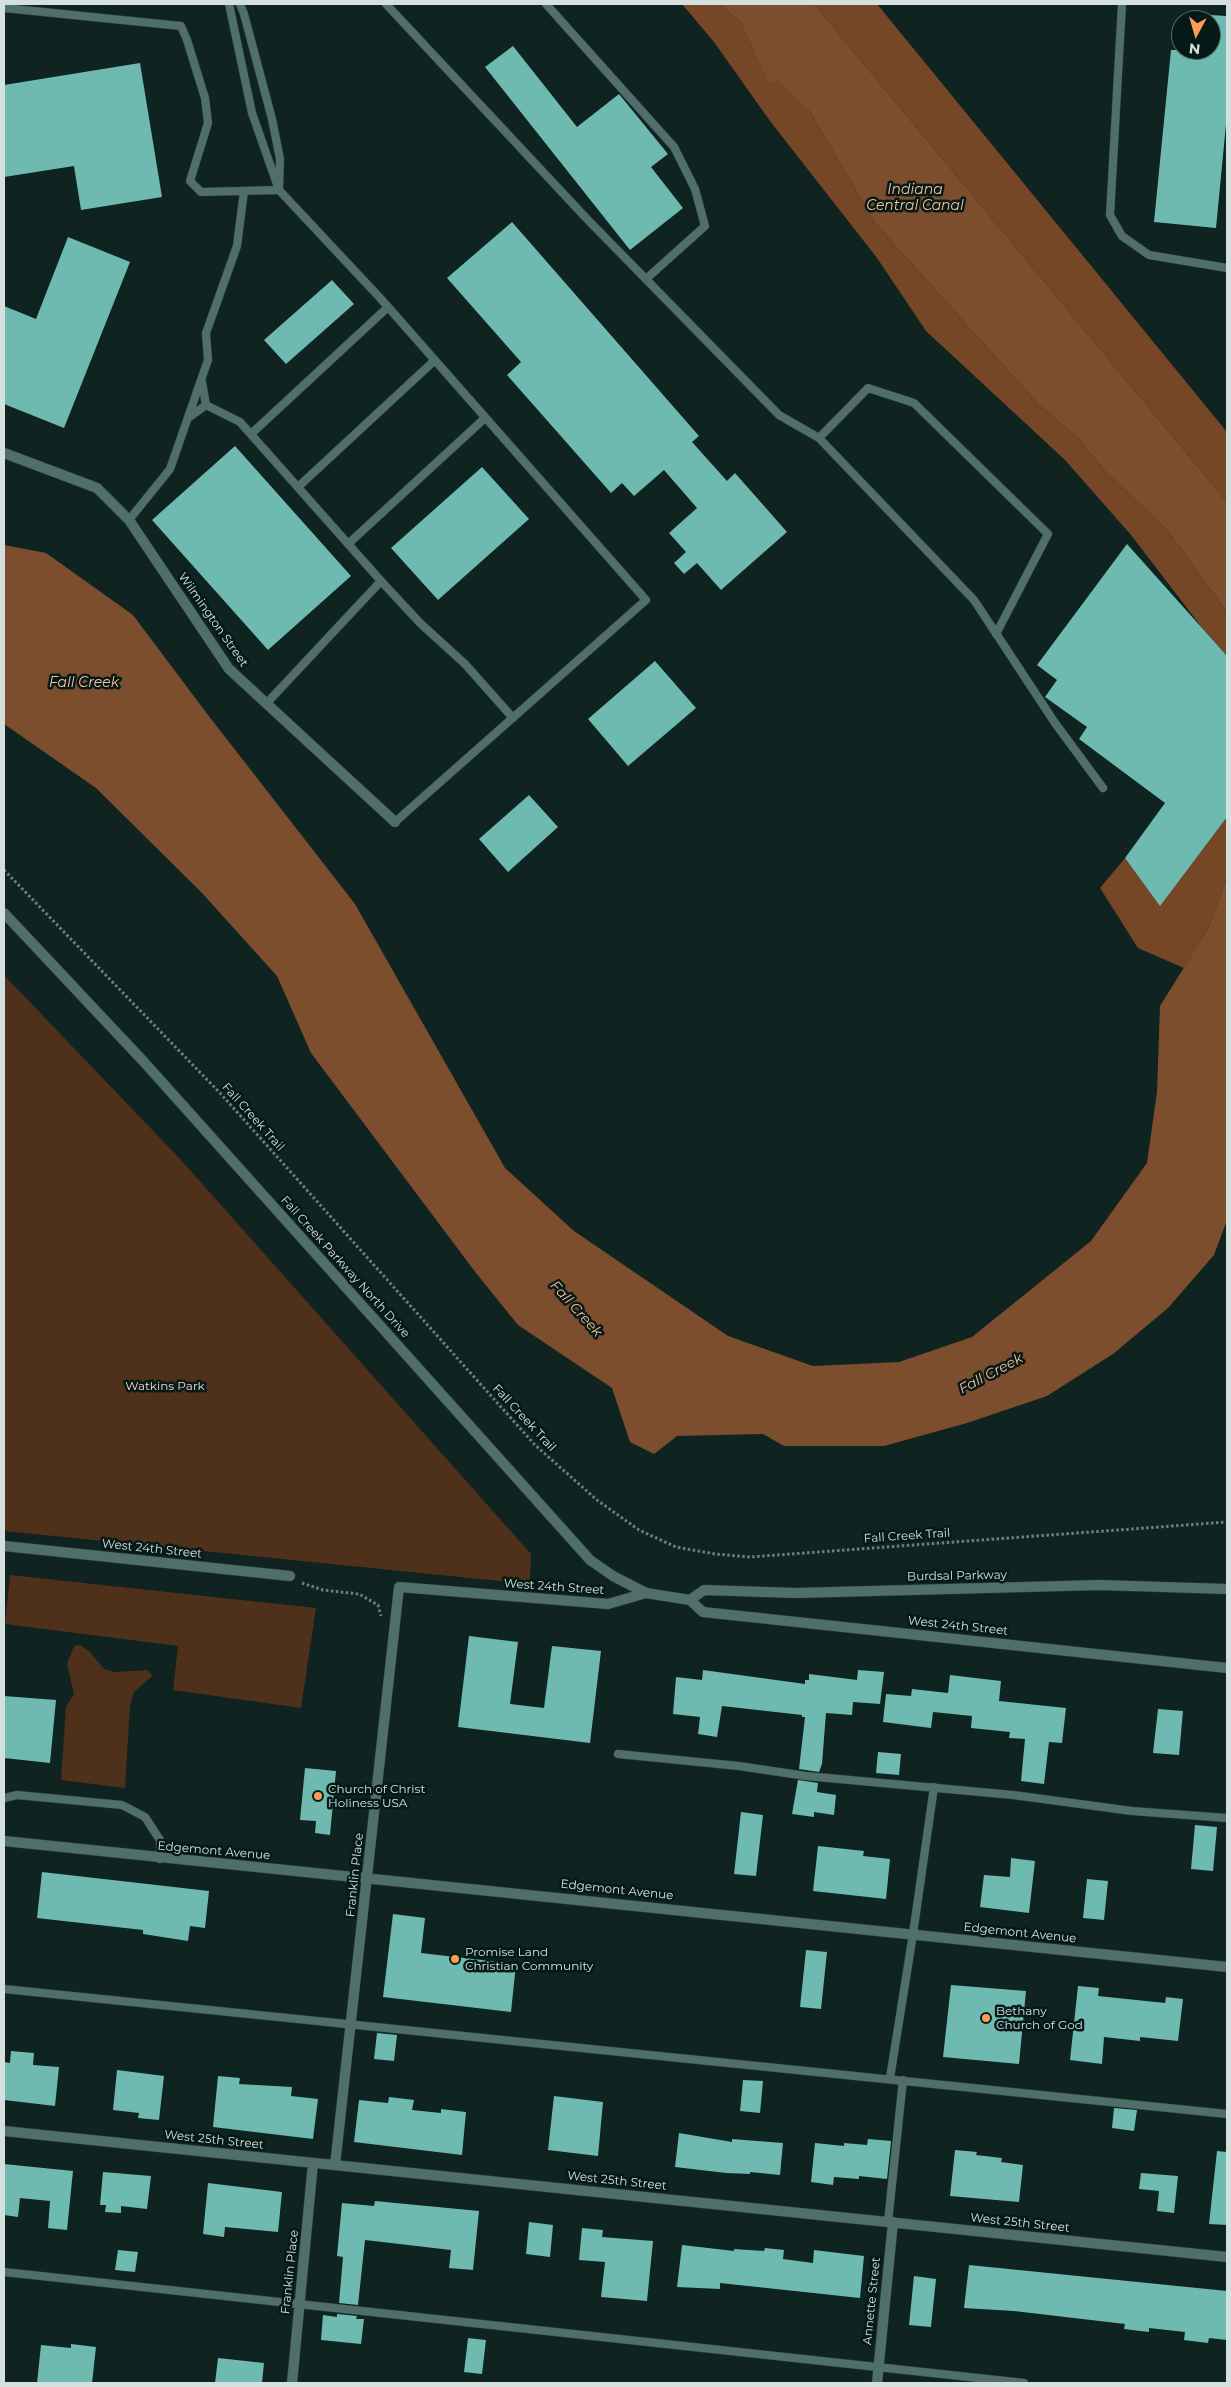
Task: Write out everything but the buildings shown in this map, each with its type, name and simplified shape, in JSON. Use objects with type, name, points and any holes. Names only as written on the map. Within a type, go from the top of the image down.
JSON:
[{"type":"street","name":"Wilmington Street","points":[[4,453],[97,488],[129,520],[229,669],[395,822]]},
{"type":"street","name":"Fall Creek Parkway North Drive","points":[[4,913],[144,1062],[590,1560],[613,1576],[646,1593],[690,1600]]},
{"type":"street","name":"West 24th Street","points":[[7,1546],[290,1576]]},
{"type":"street","name":"Burdsal Parkway","points":[[690,1600],[704,1590],[796,1593],[1100,1585],[1227,1589]]},
{"type":"street","name":"West 24th Street","points":[[399,1587],[608,1604],[646,1593]]},
{"type":"street","name":"Franklin Place","points":[[335,2165],[399,1587]]},
{"type":"street","name":"West 24th Street","points":[[690,1600],[703,1612],[1227,1668]]},
{"type":"street","name":"Edgemont Avenue","points":[[4,1841],[160,1859],[367,1877],[1227,1968]]},
{"type":"street","name":"West 25th Street","points":[[4,2131],[1227,2257]]},
{"type":"street","name":"Franklin Place","points":[[292,2383],[313,2163]]},
{"type":"street","name":"Annette Street","points":[[877,2383],[890,2222]]},
{"type":"lane","points":[[229,4],[252,113],[279,190],[388,307],[646,600],[395,822]]},
{"type":"lane","points":[[240,4],[272,119],[280,159],[279,190]]},
{"type":"lane","points":[[386,4],[580,212],[779,415],[819,438],[974,600],[1054,723],[1103,788]]},
{"type":"lane","points":[[546,4],[674,147],[695,189],[705,226],[646,279]]},
{"type":"lane","points":[[1122,4],[1110,215],[1122,236],[1149,255],[1227,268]]},
{"type":"lane","points":[[4,8],[180,26],[187,40],[205,98],[208,122],[190,181],[201,192],[279,190]]},
{"type":"lane","points":[[129,520],[170,469],[188,418],[208,360],[206,333],[237,246],[244,191]]},
{"type":"lane","points":[[251,434],[388,307]]},
{"type":"lane","points":[[298,487],[435,360]]},
{"type":"lane","points":[[201,380],[206,405]]},
{"type":"lane","points":[[819,438],[868,388],[914,403],[1048,534],[996,634]]},
{"type":"lane","points":[[206,405],[240,422],[381,581],[420,623],[465,664],[513,718]]},
{"type":"lane","points":[[188,418],[206,405]]},
{"type":"lane","points":[[348,544],[486,418]]},
{"type":"lane","points":[[266,704],[381,581]]},
{"type":"lane","points":[[618,1754],[739,1766],[806,1776],[1012,1794],[1132,1811],[1227,1818]]},
{"type":"lane","points":[[890,2078],[934,1787]]},
{"type":"lane","points":[[4,1798],[17,1795],[122,1804],[145,1817],[160,1840],[160,1859]]},
{"type":"lane","points":[[4,1989],[890,2078],[1227,2114]]},
{"type":"lane","points":[[890,2222],[903,2080]]},
{"type":"lane","points":[[4,2272],[1024,2383]]},
{"type":"path","name":"Fall Creek Trail","points":[[4,870],[220,1093],[535,1445],[597,1500],[639,1530],[676,1547],[715,1554],[750,1557],[1227,1522]]},
{"type":"path","points":[[290,1576],[292,1580],[323,1590],[359,1594],[378,1605],[382,1622],[395,1623]]},
{"type":"green space","name":"Watkins Park","points":[[4,975],[181,1160],[531,1554],[530,1584],[4,1531]]},
{"type":"green space","points":[[10,1575],[316,1608],[301,1708],[173,1690],[178,1646],[5,1624]]},
{"type":"green space","points":[[80,1645],[90,1652],[104,1669],[114,1672],[148,1670],[152,1676],[134,1692],[130,1706],[125,1788],[61,1780],[66,1707],[74,1694],[67,1664],[74,1646]]},
{"type":"shaded area","points":[[682,4],[720,4],[741,23],[768,81],[778,79],[810,112],[876,224],[1038,404],[1078,438],[1105,471],[1167,530],[1227,612],[1227,656],[1203,629],[1131,535],[1065,460],[926,331],[877,258],[770,121],[714,42]]},
{"type":"shaded area","points":[[814,4],[877,4],[1227,432],[1227,502]]},
{"type":"shaded area","points":[[1227,817],[1227,877],[1208,929],[1184,968],[1138,948],[1100,888],[1125,858],[1160,905]]},
{"type":"water","name":"Indiana Central Canal","points":[[720,4],[814,4],[1227,502],[1227,612],[1167,530],[1105,471],[1078,438],[1038,404],[876,224],[810,112],[778,80],[768,82],[741,23]]},
{"type":"water","name":"Fall Creek","points":[[4,545],[46,553],[133,615],[355,904],[505,1168],[574,1231],[728,1336],[813,1366],[899,1362],[972,1337],[1091,1241],[1147,1163],[1157,1092],[1160,1006],[1208,929],[1227,877],[1227,1220],[1214,1255],[1168,1308],[1113,1354],[1047,1396],[967,1423],[884,1446],[784,1446],[763,1434],[677,1436],[654,1454],[630,1442],[612,1388],[518,1325],[476,1273],[311,1053],[277,976],[202,893],[96,788],[4,724]]},
{"type":"place","name":"Church of Christ Holiness USA","points":[[318,1796]]},
{"type":"place","name":"Promise Land Christian Community","points":[[455,1959]]},
{"type":"place","name":"Bethany Church of God","points":[[986,2018]]}]
